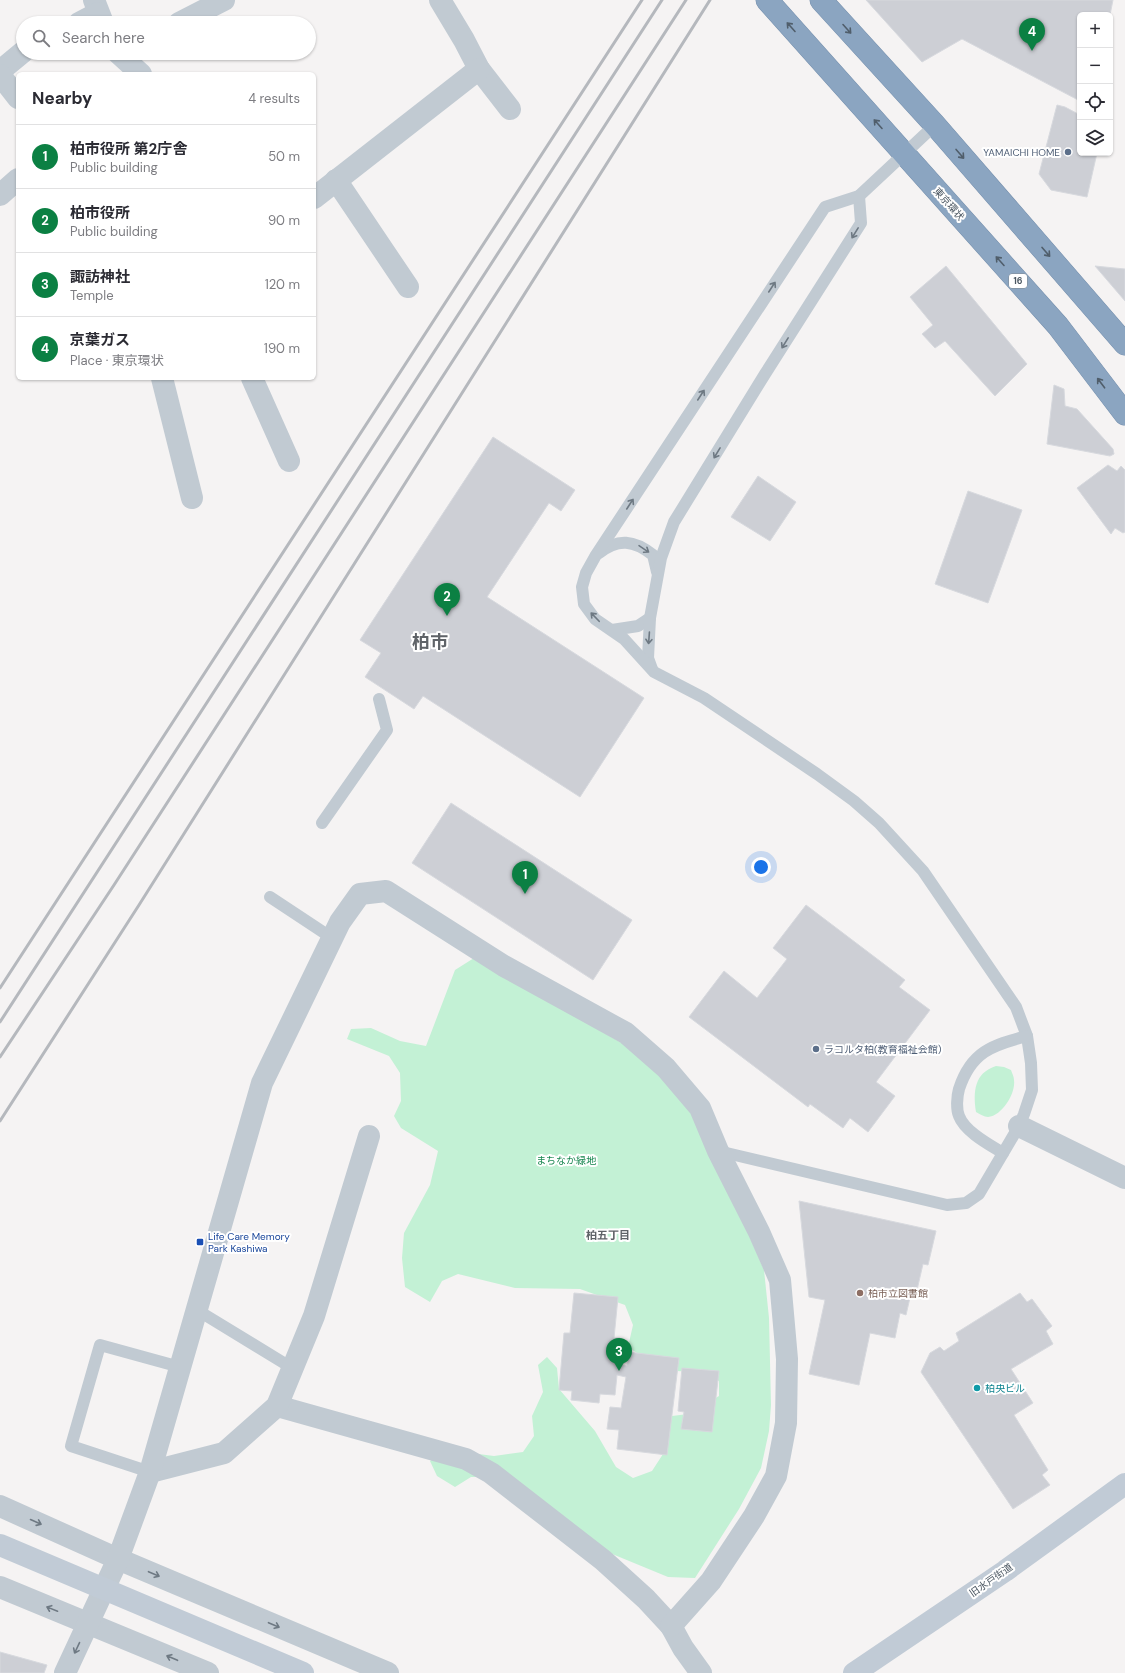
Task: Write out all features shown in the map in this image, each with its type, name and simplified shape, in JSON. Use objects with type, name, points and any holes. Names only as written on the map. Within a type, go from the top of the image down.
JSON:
[{"type":"highway","name":"東京環状","points":[[767,0],[1058,326],[1125,414]]},
{"type":"highway","points":[[821,0],[935,125],[1125,344]]},
{"type":"street","points":[[193,16],[224,0]]},
{"type":"street","points":[[440,0],[464,40],[479,69],[510,109]]},
{"type":"street","points":[[0,71],[16,58]]},
{"type":"street","points":[[126,60],[139,72]]},
{"type":"street","points":[[316,196],[479,69]]},
{"type":"street","points":[[0,75],[16,95]]},
{"type":"street","points":[[336,180],[408,287]]},
{"type":"street","points":[[0,195],[16,181]]},
{"type":"street","points":[[162,380],[192,498]]},
{"type":"street","points":[[253,380],[289,461]]},
{"type":"street","points":[[65,1673],[118,1559],[150,1472],[262,1083],[340,922],[360,894],[386,891],[504,966],[626,1033],[666,1068],[700,1108],[718,1151],[759,1232],[780,1280],[787,1359],[786,1423],[776,1476],[754,1516],[711,1581],[671,1626]]},
{"type":"street","points":[[1019,1126],[1125,1178]]},
{"type":"street","points":[[150,1472],[224,1453],[277,1406],[314,1316],[369,1136]]},
{"type":"street","points":[[277,1406],[466,1459],[491,1473],[603,1560],[646,1599],[671,1626],[683,1648],[701,1673]]},
{"type":"street","name":"旧水戸街道","points":[[854,1673],[1005,1571],[1125,1484]]},
{"type":"street","points":[[0,1506],[118,1559],[388,1673]]},
{"type":"street","points":[[0,1545],[303,1673]]},
{"type":"street","points":[[0,1587],[208,1673]]},
{"type":"lane","points":[[718,1151],[947,1205],[966,1203],[979,1194],[1019,1126],[1032,1090],[1027,1036],[1016,1007],[923,870],[879,823],[854,801],[817,774],[704,698],[654,672],[624,639],[595,619],[584,604],[582,587],[586,573],[596,555],[825,207],[859,196],[935,125]]},
{"type":"lane","points":[[654,672],[648,658],[650,618],[661,558],[674,522],[769,367],[861,223],[859,196]]},
{"type":"lane","points":[[596,555],[608,546],[615,544],[627,542],[636,544],[653,555],[657,570],[656,584]]},
{"type":"lane","points":[[612,630],[638,626],[650,618]]},
{"type":"lane","points":[[322,823],[387,730],[379,699]]},
{"type":"lane","points":[[270,897],[332,938]]},
{"type":"lane","points":[[1003,1153],[973,1134],[959,1116],[958,1095],[964,1073],[978,1056],[998,1044],[1027,1036]]},
{"type":"lane","points":[[197,1310],[292,1368]]},
{"type":"lane","points":[[150,1472],[71,1446],[100,1345],[180,1367]]},
{"type":"green space","name":"まちなか緑地","points":[[474,958],[646,1057],[684,1093],[715,1156],[764,1270],[769,1318],[771,1405],[769,1431],[761,1468],[739,1509],[695,1578],[668,1577],[600,1549],[504,1477],[471,1477],[455,1487],[437,1476],[430,1461],[442,1453],[471,1453],[494,1456],[523,1452],[534,1436],[532,1416],[543,1392],[538,1365],[547,1357],[557,1368],[559,1389],[595,1431],[616,1467],[633,1478],[652,1471],[663,1454],[663,1435],[672,1416],[688,1414],[719,1396],[719,1381],[695,1372],[677,1371],[643,1357],[628,1347],[633,1325],[625,1305],[580,1289],[515,1288],[458,1274],[442,1281],[430,1302],[405,1287],[402,1258],[404,1233],[430,1185],[438,1151],[401,1128],[394,1116],[401,1101],[400,1073],[389,1056],[347,1039],[351,1029],[371,1028],[400,1041],[426,1046],[455,970]]},
{"type":"green space","points":[[996,1066],[1011,1070],[1014,1078],[1013,1091],[1007,1103],[998,1113],[993,1116],[986,1117],[976,1112],[975,1091],[979,1078],[983,1073]]},
{"type":"building","points":[[866,0],[1113,0],[1111,12],[1077,12],[1077,99],[962,39],[922,62]]},
{"type":"building","points":[[1057,105],[1065,107],[1077,113],[1077,156],[1096,156],[1087,197],[1051,190],[1039,174]]},
{"type":"building","points":[[946,266],[1027,364],[995,396],[945,341],[935,348],[922,334],[933,325],[910,297]]},
{"type":"building","points":[[1095,266],[1125,269],[1125,301]]},
{"type":"building","points":[[1054,385],[1064,389],[1065,406],[1077,409],[1113,449],[1114,454],[1110,456],[1047,444]]},
{"type":"building","points":[[493,437],[575,490],[561,511],[549,503],[487,597],[644,698],[580,797],[423,696],[414,709],[365,677],[381,653],[360,640]]},
{"type":"building","points":[[1108,465],[1117,471],[1121,466],[1125,470],[1125,532],[1123,533],[1115,528],[1111,534],[1077,488]]},
{"type":"building","points":[[758,476],[796,502],[770,541],[731,517]]},
{"type":"building","points":[[968,491],[1022,510],[988,603],[935,584]]},
{"type":"building","points":[[451,803],[632,920],[593,980],[412,863]]},
{"type":"building","name":"ラコルタ柏(教育福祉会館)","points":[[806,905],[905,980],[899,987],[930,1010],[876,1082],[895,1096],[868,1132],[850,1118],[843,1128],[810,1104],[808,1107],[689,1017],[724,971],[757,998],[787,959],[773,948]]},
{"type":"building","name":"柏市立図書館","points":[[799,1201],[936,1231],[928,1265],[923,1264],[917,1290],[912,1289],[906,1315],[900,1313],[895,1338],[870,1333],[859,1385],[809,1374],[825,1300],[809,1297]]},
{"type":"building","points":[[574,1293],[618,1297],[614,1338],[620,1338],[618,1364],[627,1366],[628,1352],[679,1358],[667,1455],[617,1449],[619,1430],[607,1429],[610,1407],[621,1408],[626,1377],[617,1375],[615,1395],[600,1394],[599,1403],[571,1400],[572,1391],[559,1390],[564,1333],[570,1333]]},
{"type":"building","name":"柏央ビル","points":[[1020,1293],[1027,1302],[1032,1299],[1052,1326],[1046,1331],[1053,1344],[1011,1369],[1033,1403],[1014,1415],[1048,1470],[1042,1475],[1050,1485],[1013,1509],[921,1372],[930,1353],[940,1347],[944,1351],[959,1341],[956,1333]]},
{"type":"building","points":[[682,1368],[719,1371],[712,1432],[681,1429],[684,1412],[678,1411]]},
{"type":"building","points":[[0,1652],[47,1665],[44,1673],[0,1673]]},
{"type":"railway","points":[[0,988],[642,0]]},
{"type":"railway","points":[[0,1022],[662,0]]},
{"type":"railway","points":[[0,1057],[114,885],[686,0]]},
{"type":"railway","points":[[0,1121],[139,905],[710,0]]},
{"type":"place","name":"京葉ガス","points":[[1032,51]]},
{"type":"place","name":"YAMAICHI HOME","points":[[1068,152]]},
{"type":"place","name":"柏市役所","points":[[447,616]]},
{"type":"place","name":"柏市役所 第2庁舎","points":[[525,894]]},
{"type":"place","name":"ラコルタ柏(教育福祉会館)","points":[[816,1049]]},
{"type":"place","name":"Life Care Memory Park Kashiwa","points":[[200,1242]]},
{"type":"place","name":"柏市立図書館","points":[[860,1293]]},
{"type":"place","name":"諏訪神社","points":[[619,1371]]},
{"type":"place","name":"柏央ビル","points":[[977,1388]]},
{"type":"district","name":"柏市","points":[[430,642]]},
{"type":"district","name":"柏五丁目","points":[[608,1235]]}]
